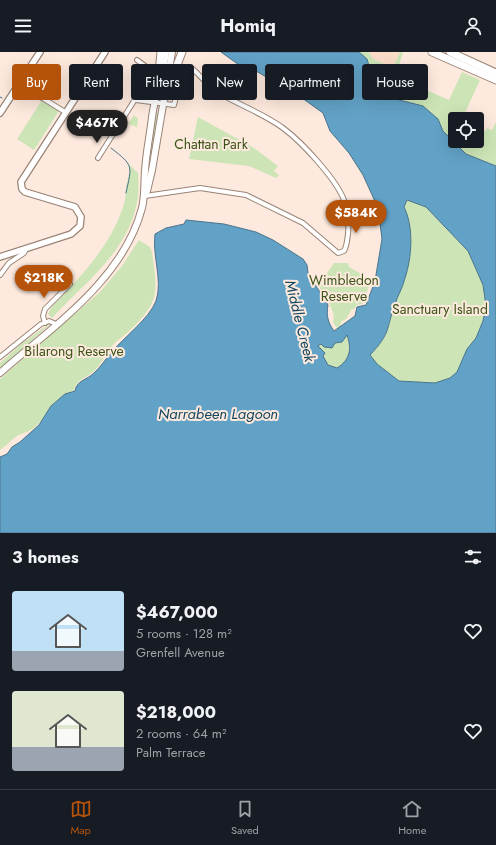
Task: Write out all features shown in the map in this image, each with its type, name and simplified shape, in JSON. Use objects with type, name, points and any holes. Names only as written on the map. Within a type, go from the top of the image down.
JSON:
[{"type":"highway","points":[[160,64],[161,52]]},
{"type":"highway","points":[[164,102],[182,52]]},
{"type":"highway","points":[[432,52],[496,80]]},
{"type":"highway","points":[[455,53],[496,73]]},
{"type":"main road","points":[[164,64],[166,52]]},
{"type":"main road","points":[[0,373],[91,292],[118,259],[133,233],[152,170],[172,52]]},
{"type":"main road","points":[[145,196],[145,171],[155,100]]},
{"type":"main road","points":[[145,171],[152,170]]},
{"type":"street","points":[[32,64],[40,52]]},
{"type":"street","points":[[0,256],[71,234],[76,230],[81,221],[79,212],[75,207],[29,194],[22,189],[21,185],[24,177],[65,112],[105,52]]},
{"type":"street","points":[[137,60],[142,64]]},
{"type":"street","points":[[98,158],[131,105],[136,100],[154,103],[164,102],[172,106],[176,103],[182,72],[187,68],[191,68],[206,85],[265,116],[283,128],[304,146],[341,194],[347,213],[347,242],[344,251],[338,253],[303,223],[246,195],[200,188],[145,196]]},
{"type":"street","points":[[0,113],[12,95]]},
{"type":"street","points":[[46,100],[65,112]]},
{"type":"street","points":[[0,275],[9,263],[24,253],[26,249]]},
{"type":"street","points":[[45,322],[43,316],[45,310],[70,284]]},
{"type":"street","points":[[0,357],[45,322],[51,321],[56,324]]},
{"type":"shaded area","points":[[369,52],[400,52],[395,64],[384,64],[373,59]]},
{"type":"green space","points":[[359,52],[369,52],[373,59],[384,64],[368,64]]},
{"type":"green space","points":[[400,52],[403,52],[399,64],[395,64]]},
{"type":"green space","points":[[462,72],[480,80],[465,112],[448,112],[448,136],[443,131],[438,119],[423,106],[407,103],[404,100],[428,100],[428,91],[449,100]]},
{"type":"green space","points":[[42,100],[59,111],[34,150],[17,139]]},
{"type":"green space","points":[[156,113],[160,114],[150,168],[151,143]]},
{"type":"green space","points":[[134,115],[138,119],[137,127],[128,124]]},
{"type":"green space","name":"Chattan Park","points":[[198,117],[254,148],[278,166],[274,171],[279,175],[276,178],[249,166],[189,159]]},
{"type":"green space","points":[[496,122],[496,166],[466,154],[460,148],[484,148],[484,130],[486,131],[487,128],[492,130]]},
{"type":"green space","points":[[129,164],[138,173],[138,197],[133,216],[126,233],[105,264],[52,318],[48,314],[52,306],[75,283],[96,258],[113,230],[125,200]]},
{"type":"green space","name":"Sanctuary Island","points":[[407,200],[426,207],[468,251],[483,285],[486,306],[483,321],[476,338],[467,349],[457,372],[450,378],[435,383],[399,381],[377,364],[370,355],[385,336],[407,267],[411,243],[408,219],[404,207]]},
{"type":"green space","name":"Bilarong Reserve","points":[[139,240],[150,247],[155,278],[154,297],[146,313],[115,343],[95,370],[80,381],[75,386],[74,390],[60,398],[34,428],[17,436],[0,450],[0,379],[100,292],[122,266]]},
{"type":"green space","name":"Wimbledon Reserve","points":[[334,263],[348,263],[349,267],[370,279],[370,284],[362,304],[357,305],[351,310],[347,318],[341,322],[340,327],[337,328],[333,322],[334,318],[332,308],[318,286]]},
{"type":"green space","points":[[49,324],[0,369],[0,363],[21,344]]},
{"type":"green space","points":[[347,334],[350,344],[348,357],[342,365],[337,368],[328,365],[321,350],[317,347],[321,343],[335,343]]},
{"type":"water","name":"Narrabeen Lagoon","points":[[221,52],[359,52],[367,59],[368,64],[362,64],[362,100],[400,100],[423,106],[438,119],[443,131],[448,136],[448,148],[460,148],[466,154],[496,166],[496,533],[0,533],[0,457],[7,454],[12,447],[39,425],[51,406],[65,394],[75,391],[80,382],[97,371],[117,346],[153,308],[158,293],[158,276],[154,242],[155,234],[166,228],[184,224],[186,220],[224,224],[256,232],[273,240],[303,259],[307,265],[308,273],[328,305],[328,319],[334,331],[355,316],[357,307],[366,305],[375,281],[382,239],[378,208],[363,175],[349,153],[330,131],[323,113],[305,100],[354,100],[354,64],[265,64],[265,76],[257,72],[257,64],[238,64]],"holes":[[[407,200],[426,207],[468,251],[483,285],[486,306],[483,321],[476,338],[467,349],[457,372],[450,378],[435,383],[399,381],[377,364],[370,355],[385,336],[407,270],[411,233],[404,207]],[[347,335],[349,340],[349,354],[345,361],[337,368],[328,365],[323,356],[325,353],[318,346],[321,344],[324,347],[332,348],[335,343],[342,342]]]},
{"type":"waterway","points":[[111,148],[124,159],[129,167],[130,171],[126,193]]},
{"type":"water label","name":"Middle Creek","points":[[300,321]]}]
